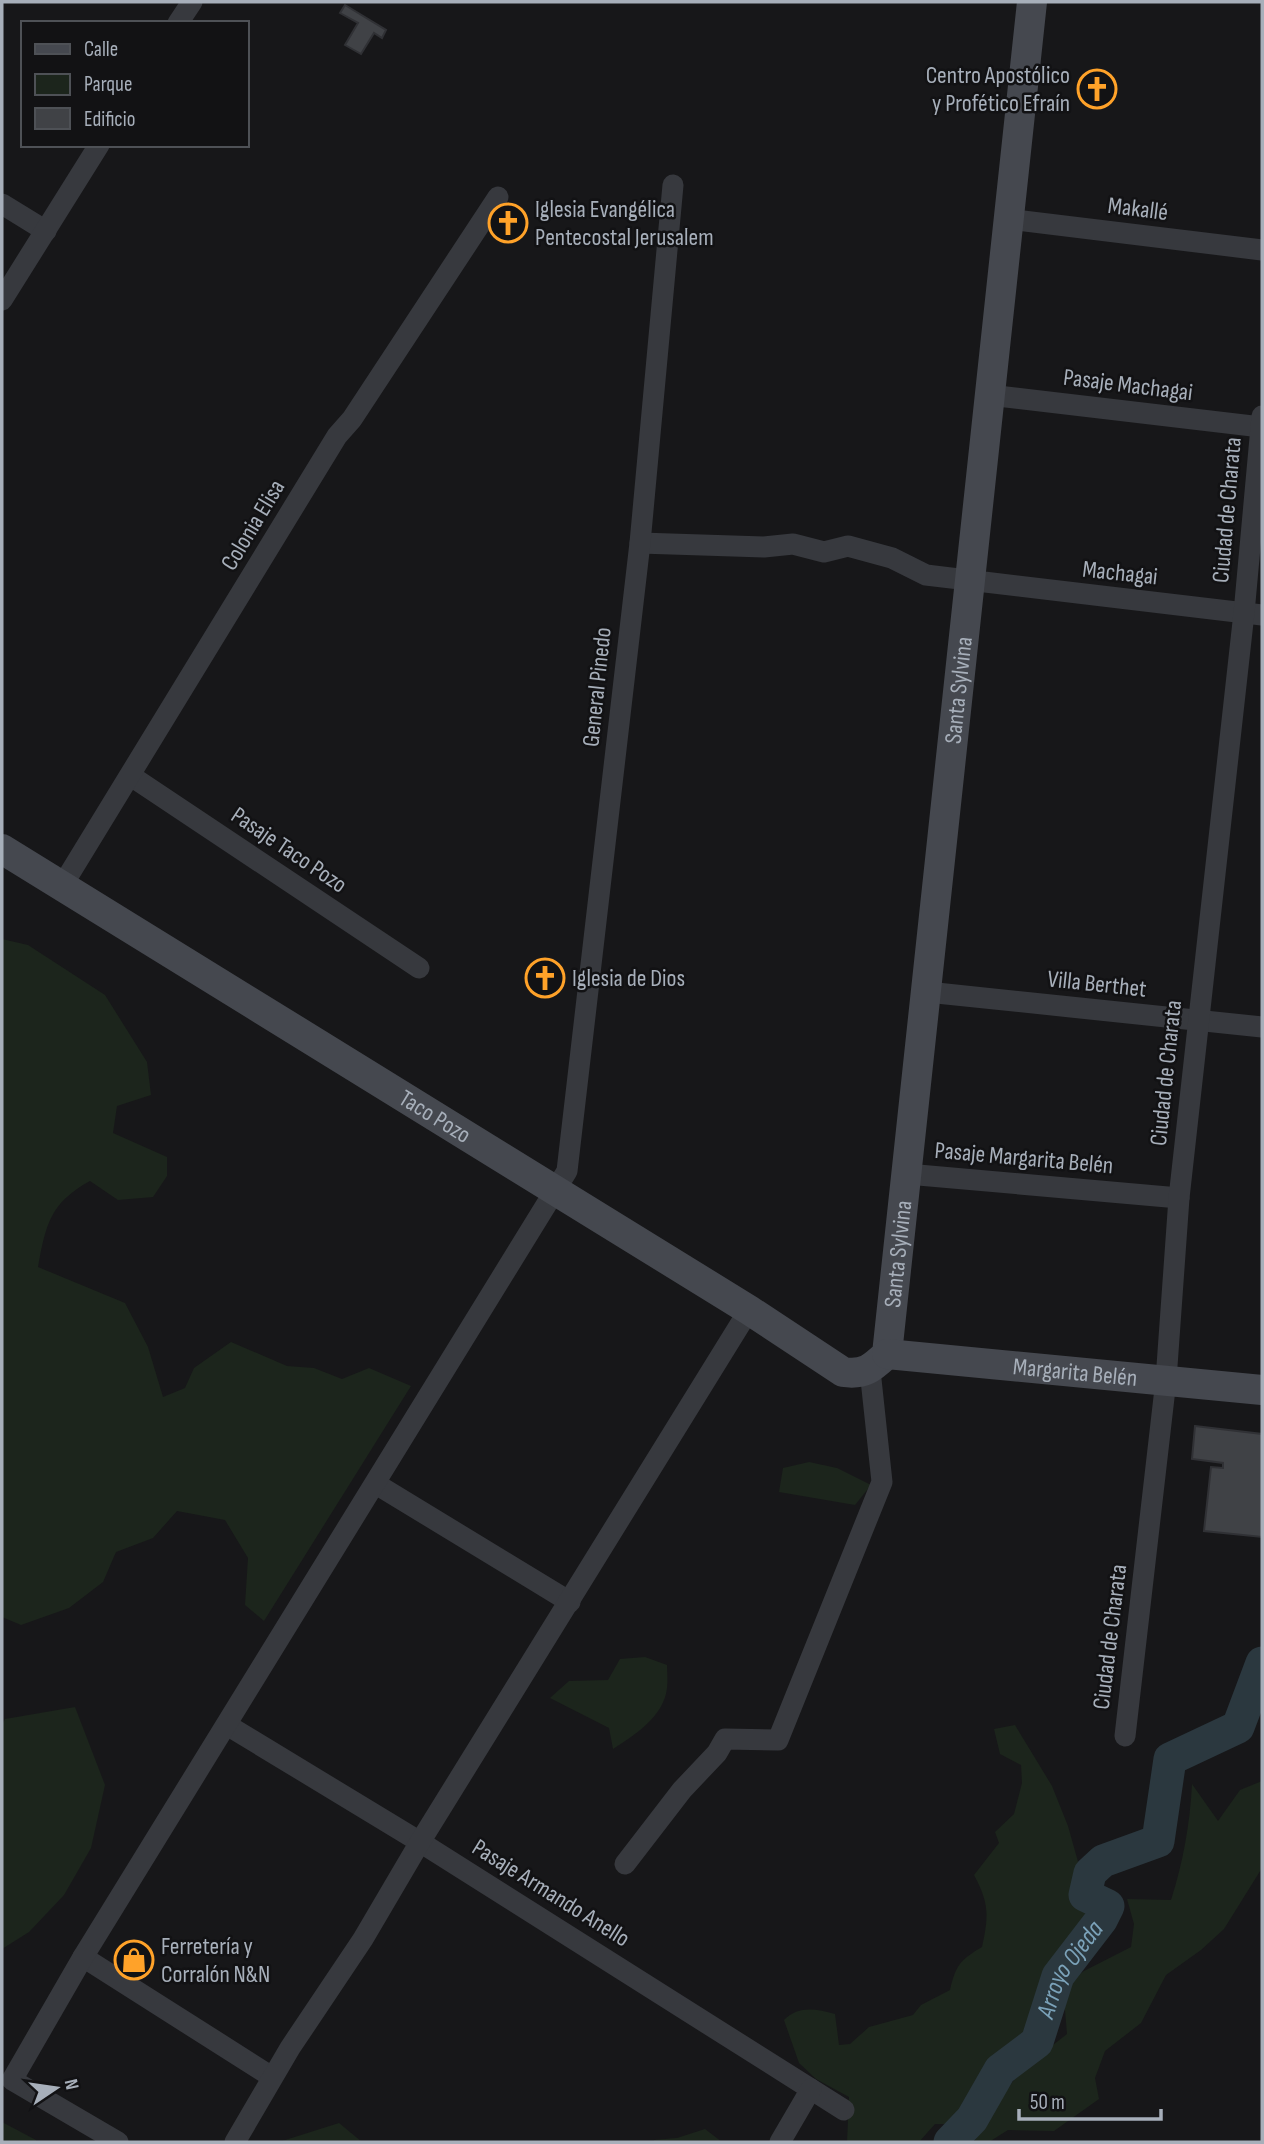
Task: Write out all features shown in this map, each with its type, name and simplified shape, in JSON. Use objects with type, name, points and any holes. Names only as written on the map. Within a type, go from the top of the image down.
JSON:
[{"type":"street","points":[[179,21],[192,2]]},
{"type":"street","name":"Santa Sylvina","points":[[878,1362],[907,1174],[1032,2]]},
{"type":"street","points":[[2,300],[98,147]]},
{"type":"street","name":"General Pinedo","points":[[118,2142],[12,2080],[83,1957],[567,1171],[640,543],[673,185]]},
{"type":"street","name":"Colonia Elisa","points":[[62,886],[338,436],[352,419],[498,197]]},
{"type":"street","points":[[2,204],[46,231]]},
{"type":"street","name":"Makallé","points":[[1008,219],[1262,250]]},
{"type":"street","name":"Pasaje Machagai","points":[[989,395],[1262,422]]},
{"type":"street","name":"Ciudad de Charata","points":[[1125,1737],[1166,1380],[1179,1198],[1198,1021],[1253,614],[1262,422]]},
{"type":"street","name":"Machagai","points":[[640,543],[764,547],[793,544],[824,552],[848,546],[892,558],[926,575],[1253,614]]},
{"type":"street","name":"Pasaje Taco Pozo","points":[[131,776],[419,968]]},
{"type":"street","name":"Taco Pozo","points":[[2,849],[749,1310],[844,1372],[859,1374],[878,1362]]},
{"type":"street","name":"Villa Berthet","points":[[927,992],[1262,1027]]},
{"type":"street","name":"Pasaje Margarita Belén","points":[[907,1174],[1179,1198]]},
{"type":"street","points":[[235,2142],[272,2077],[363,1939],[420,1842],[749,1310]]},
{"type":"street","points":[[625,1864],[725,1739],[778,1740],[882,1482],[878,1362]]},
{"type":"street","name":"Margarita Belén","points":[[878,1362],[1166,1380],[1262,1390]]},
{"type":"street","points":[[376,1484],[570,1602]]},
{"type":"street","name":"Pasaje Armando Anello","points":[[227,1725],[420,1842],[844,2110]]},
{"type":"street","points":[[83,1957],[272,2077]]},
{"type":"street","points":[[780,2142],[811,2090]]},
{"type":"green space","points":[[2,939],[28,945],[105,995],[147,1062],[151,1095],[117,1106],[113,1133],[167,1157],[167,1176],[153,1197],[118,1200],[90,1181],[66,1198],[47,1227],[38,1267],[125,1303],[148,1347],[163,1397],[185,1388],[194,1368],[231,1342],[287,1366],[314,1368],[342,1379],[369,1368],[411,1386],[264,1621],[245,1605],[248,1558],[225,1520],[177,1511],[153,1538],[116,1552],[103,1582],[69,1608],[21,1625],[2,1617]]},
{"type":"green space","points":[[809,1462],[837,1468],[871,1485],[855,1505],[779,1492],[783,1468]]},
{"type":"green space","points":[[645,1657],[667,1665],[665,1698],[647,1724],[613,1749],[609,1728],[550,1698],[569,1681],[608,1680],[620,1659]]},
{"type":"green space","points":[[75,1707],[105,1785],[91,1848],[64,1895],[29,1932],[2,1949],[2,1725],[5,1719]]},
{"type":"green space","points":[[1015,1725],[1052,1786],[1068,1826],[1082,1876],[1080,1899],[1092,1919],[1086,1929],[1051,1959],[1031,2033],[1009,2052],[994,2070],[951,2133],[945,2124],[935,2124],[919,2142],[847,2142],[849,2097],[816,2079],[799,2063],[784,2020],[802,2010],[835,2014],[839,2045],[850,2044],[869,2027],[913,2015],[921,2005],[950,1990],[960,1964],[982,1947],[986,1910],[983,1894],[974,1875],[999,1843],[995,1832],[1014,1814],[1022,1783],[1021,1765],[1000,1754],[994,1729]]},
{"type":"green space","points":[[1262,1781],[1262,1868],[1224,1929],[1201,1950],[1166,1975],[1141,2023],[1105,2051],[1095,2078],[1099,2099],[1054,2131],[1008,2130],[989,2142],[974,2142],[1021,2070],[1067,2034],[1063,1986],[1084,1971],[1131,1947],[1134,1924],[1127,1899],[1171,1900],[1185,1843],[1192,1784],[1218,1821],[1240,1790]]},
{"type":"green space","points":[[2,2122],[36,2140],[36,2142],[2,2142]]},
{"type":"green space","points":[[339,2123],[362,2142],[279,2142]]},
{"type":"green space","points":[[705,2129],[722,2142],[654,2142],[654,2140],[677,2138]]},
{"type":"building","points":[[345,5],[386,30],[382,38],[374,33],[361,54],[345,45],[358,23],[340,13]]},
{"type":"building","points":[[1195,1426],[1262,1434],[1262,1537],[1204,1531],[1211,1467],[1223,1468],[1223,1463],[1192,1459]]},
{"type":"waterway","name":"Arroyo Ojeda","points":[[950,2142],[972,2119],[1000,2070],[1037,2042],[1058,1976],[1101,1920],[1108,1906],[1085,1895],[1090,1873],[1103,1861],[1158,1841],[1170,1759],[1238,1727],[1262,1663]]},
{"type":"place","name":"Centro Apostólico y Profético Efraín","points":[[1097,89]]},
{"type":"place","name":"Iglesia Evangélica Pentecostal Jerusalem","points":[[508,223]]},
{"type":"place","name":"Iglesia de Dios","points":[[545,978]]},
{"type":"place","name":"Ferretería y Corralón N&N","points":[[134,1960]]}]
